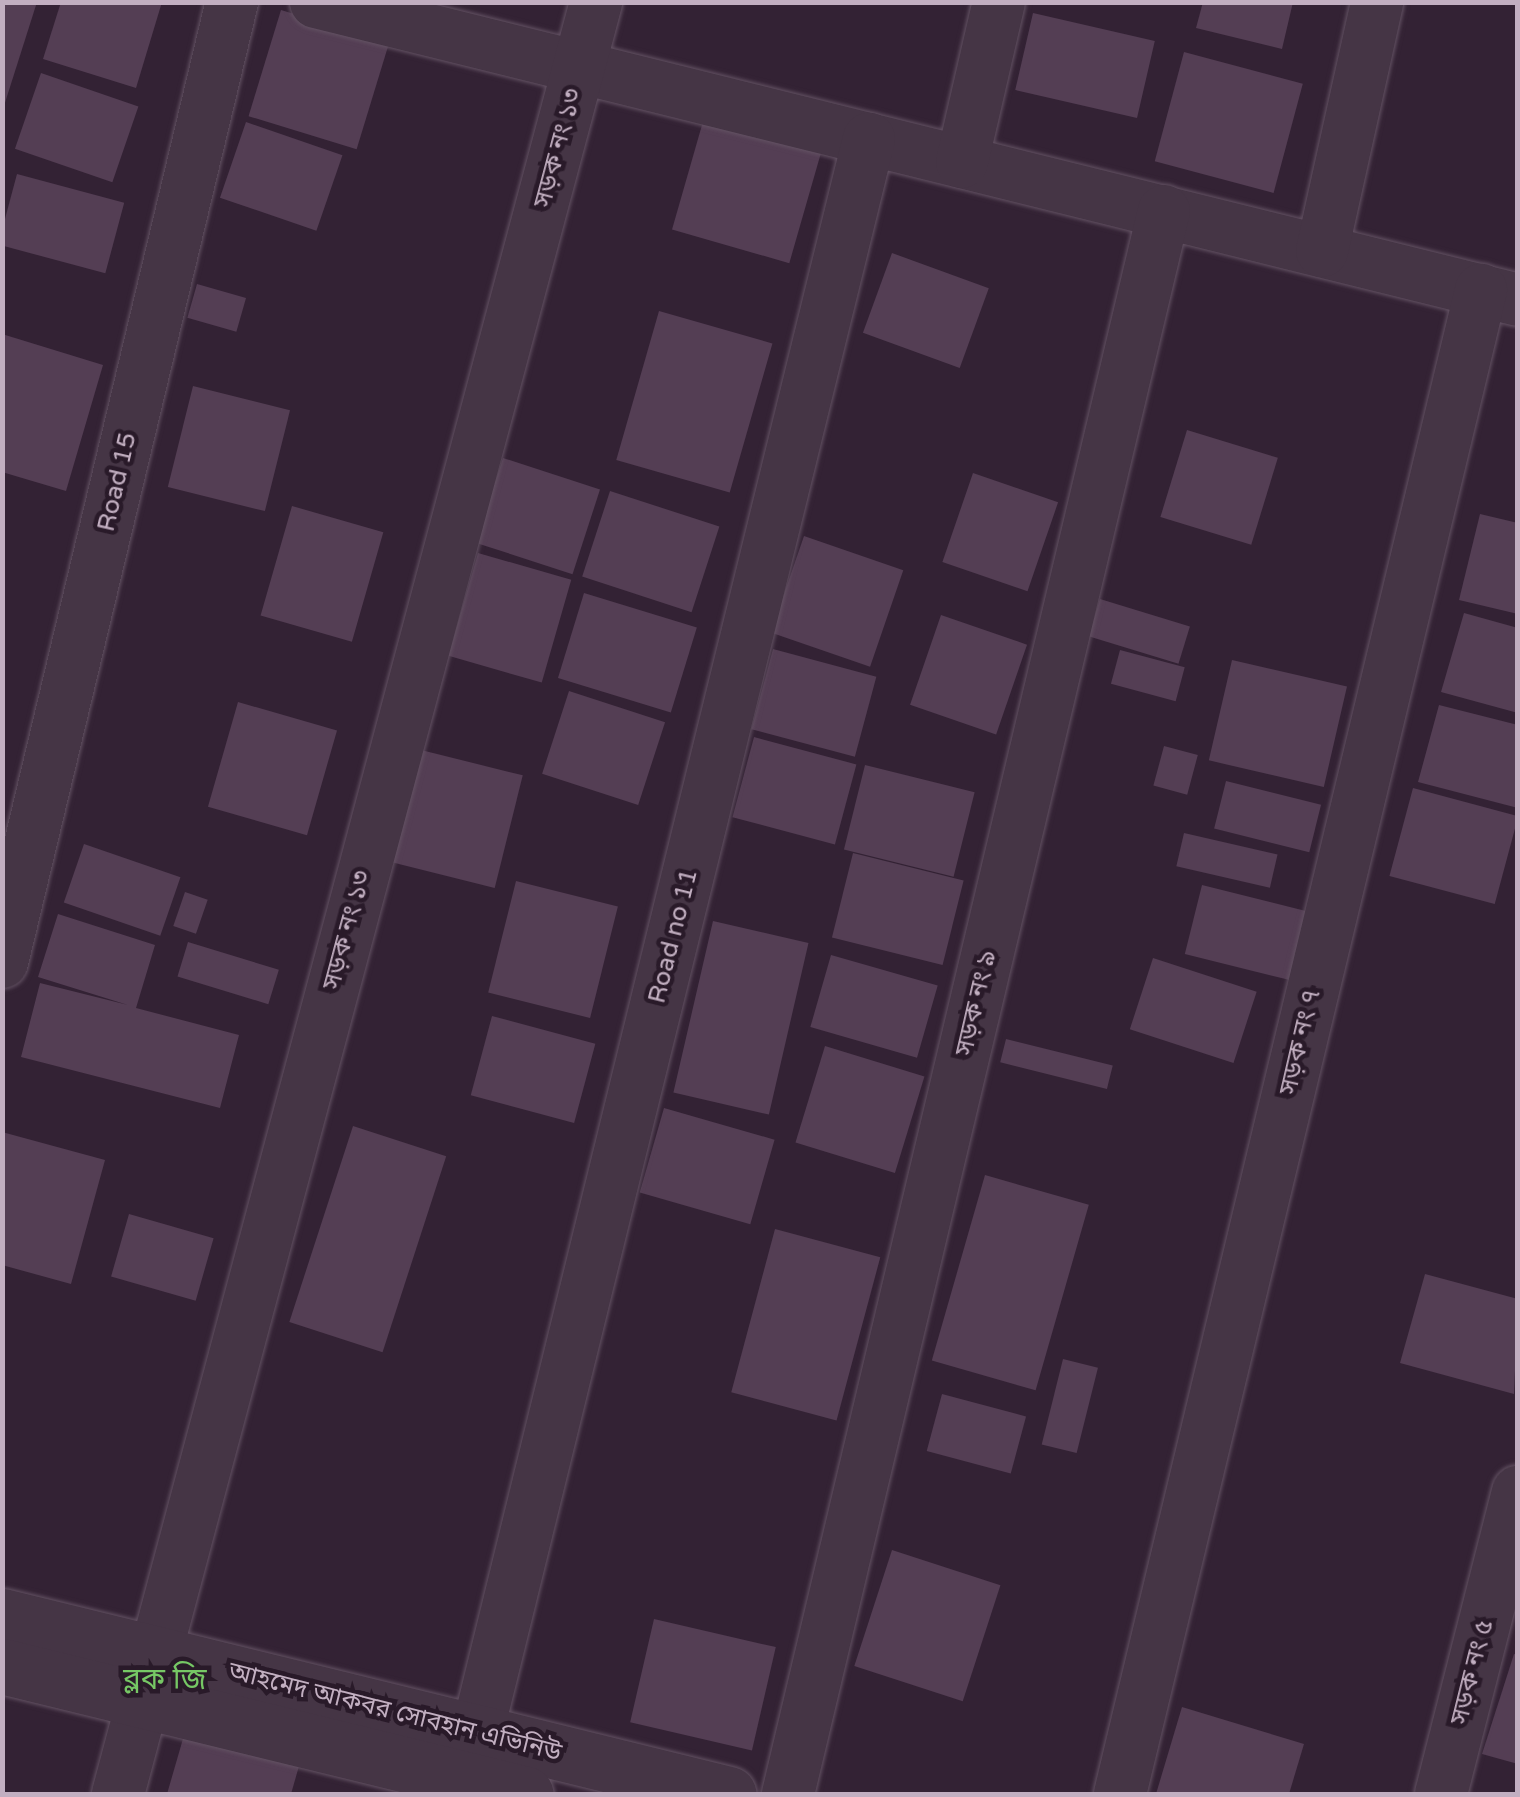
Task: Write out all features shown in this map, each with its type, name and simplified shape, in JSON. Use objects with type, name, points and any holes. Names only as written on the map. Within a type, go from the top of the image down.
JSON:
[{"type":"street","name":"Road 15","points":[[2,962],[232,2]]},
{"type":"street","points":[[316,2],[1499,295]]},
{"type":"street","name":"সড়ক নং ১৩","points":[[118,1794],[146,1676],[596,2]]},
{"type":"street","points":[[962,162],[999,2]]},
{"type":"street","points":[[1322,251],[1377,2]]},
{"type":"street","name":"Road no 11","points":[[469,1769],[869,139]]},
{"type":"street","name":"সড়ক নং ৯","points":[[788,1794],[1164,211]]},
{"type":"street","name":"সড়ক নং ৭","points":[[1120,1794],[1499,295]]},
{"type":"street","name":"সড়ক নং ৫","points":[[1441,1794],[1518,1492]]},
{"type":"street","name":"আহমেদ আকবর সোবহান এভিনিউ","points":[[2,1616],[146,1676],[469,1769],[526,1794]]},
{"type":"street","name":"আহমেদ আকবর সোবহান এভিনিউ","points":[[2,1666],[146,1676]]},
{"type":"street","name":"আহমেদ আকবর সোবহান এভিনিউ","points":[[469,1769],[729,1794]]},
{"type":"building","points":[[2,2],[37,2],[3,109],[2,109]]},
{"type":"building","points":[[61,2],[162,2],[136,88],[43,59]]},
{"type":"building","points":[[1203,2],[1293,2],[1282,49],[1196,28]]},
{"type":"building","points":[[281,10],[389,43],[357,149],[249,116]]},
{"type":"building","points":[[1033,13],[1155,41],[1137,118],[1015,90]]},
{"type":"building","points":[[1184,52],[1303,84],[1274,193],[1155,161]]},
{"type":"building","points":[[41,73],[138,107],[112,182],[15,149]]},
{"type":"building","points":[[704,118],[821,152],[789,263],[672,230]]},
{"type":"building","points":[[246,122],[342,155],[316,231],[220,198]]},
{"type":"building","points":[[17,174],[124,203],[105,273],[2,246],[2,230]]},
{"type":"building","points":[[892,253],[989,288],[960,368],[863,333]]},
{"type":"building","points":[[197,284],[246,298],[236,332],[187,318]]},
{"type":"building","points":[[659,311],[772,344],[730,493],[616,460]]},
{"type":"building","points":[[2,334],[103,365],[66,491],[2,472]]},
{"type":"building","points":[[193,386],[290,410],[265,511],[168,487]]},
{"type":"building","points":[[1187,430],[1278,458],[1251,545],[1160,517]]},
{"type":"building","points":[[503,458],[600,490],[573,574],[475,543]]},
{"type":"building","points":[[973,473],[1058,502],[1027,591],[942,562]]},
{"type":"building","points":[[610,491],[719,527],[692,612],[582,577]]},
{"type":"building","points":[[292,506],[383,532],[352,642],[261,616]]},
{"type":"building","points":[[1480,514],[1518,523],[1518,614],[1459,600]]},
{"type":"building","points":[[804,536],[903,570],[870,667],[771,632]]},
{"type":"building","points":[[478,553],[571,580],[542,683],[449,656]]},
{"type":"building","points":[[584,593],[697,627],[671,713],[558,678]]},
{"type":"building","points":[[1100,599],[1190,626],[1178,664],[1089,636]]},
{"type":"building","points":[[1464,613],[1518,628],[1518,713],[1441,692]]},
{"type":"building","points":[[941,615],[1027,645],[996,734],[910,705]]},
{"type":"building","points":[[773,649],[876,677],[855,757],[752,729]]},
{"type":"building","points":[[1120,650],[1185,667],[1176,701],[1111,684]]},
{"type":"building","points":[[1232,660],[1347,687],[1324,787],[1209,760]]},
{"type":"building","points":[[569,691],[665,722],[638,805],[542,774]]},
{"type":"building","points":[[238,702],[337,730],[307,835],[208,807]]},
{"type":"building","points":[[1439,705],[1518,725],[1518,808],[1418,782]]},
{"type":"building","points":[[754,737],[856,764],[835,845],[733,817]]},
{"type":"building","points":[[1164,746],[1198,755],[1187,795],[1153,786]]},
{"type":"building","points":[[417,749],[523,775],[495,888],[389,862]]},
{"type":"building","points":[[865,765],[975,792],[954,877],[844,849]]},
{"type":"building","points":[[1226,781],[1321,805],[1309,852],[1214,829]]},
{"type":"building","points":[[1413,788],[1518,816],[1495,904],[1389,876]]},
{"type":"building","points":[[1184,833],[1278,855],[1270,888],[1176,866]]},
{"type":"building","points":[[84,844],[180,877],[160,936],[64,903]]},
{"type":"building","points":[[853,853],[964,881],[943,965],[832,937]]},
{"type":"building","points":[[516,881],[618,906],[590,1018],[488,993]]},
{"type":"building","points":[[1202,885],[1307,911],[1290,980],[1185,954]]},
{"type":"building","points":[[185,892],[208,900],[196,934],[173,926]]},
{"type":"building","points":[[58,914],[155,945],[136,1008],[239,1035],[220,1108],[21,1057],[40,983],[128,1005],[38,977]]},
{"type":"building","points":[[713,921],[808,943],[769,1115],[673,1092]]},
{"type":"building","points":[[188,942],[279,970],[268,1004],[177,976]]},
{"type":"building","points":[[831,955],[938,986],[917,1058],[810,1027]]},
{"type":"building","points":[[1153,958],[1257,992],[1233,1063],[1130,1029]]},
{"type":"building","points":[[492,1016],[595,1044],[574,1123],[471,1095]]},
{"type":"building","points":[[1006,1039],[1113,1066],[1107,1089],[1000,1062]]},
{"type":"building","points":[[825,1046],[924,1076],[895,1173],[795,1143]]},
{"type":"building","points":[[664,1108],[775,1140],[750,1224],[640,1193]]},
{"type":"building","points":[[353,1126],[446,1156],[383,1352],[289,1322]]},
{"type":"building","points":[[2,1132],[105,1160],[71,1284],[2,1265]]},
{"type":"building","points":[[985,1175],[1089,1205],[1036,1390],[932,1361]]},
{"type":"building","points":[[129,1214],[214,1238],[196,1301],[111,1276]]},
{"type":"building","points":[[775,1229],[880,1257],[837,1420],[731,1392]]},
{"type":"building","points":[[1425,1274],[1518,1299],[1514,1394],[1400,1363]]},
{"type":"building","points":[[1063,1359],[1098,1368],[1077,1453],[1042,1444]]},
{"type":"building","points":[[942,1394],[1026,1417],[1011,1474],[927,1451]]},
{"type":"building","points":[[892,1550],[1000,1585],[963,1701],[854,1666]]},
{"type":"building","points":[[654,1619],[776,1647],[752,1750],[630,1722]]},
{"type":"building","points":[[1514,1654],[1518,1655],[1518,1764],[1482,1754]]},
{"type":"building","points":[[1182,1707],[1304,1744],[1289,1794],[1156,1794]]},
{"type":"building","points":[[187,1725],[301,1759],[291,1794],[167,1794]]},
{"type":"district","name":"ব্লক জি","points":[[165,1680]]}]
